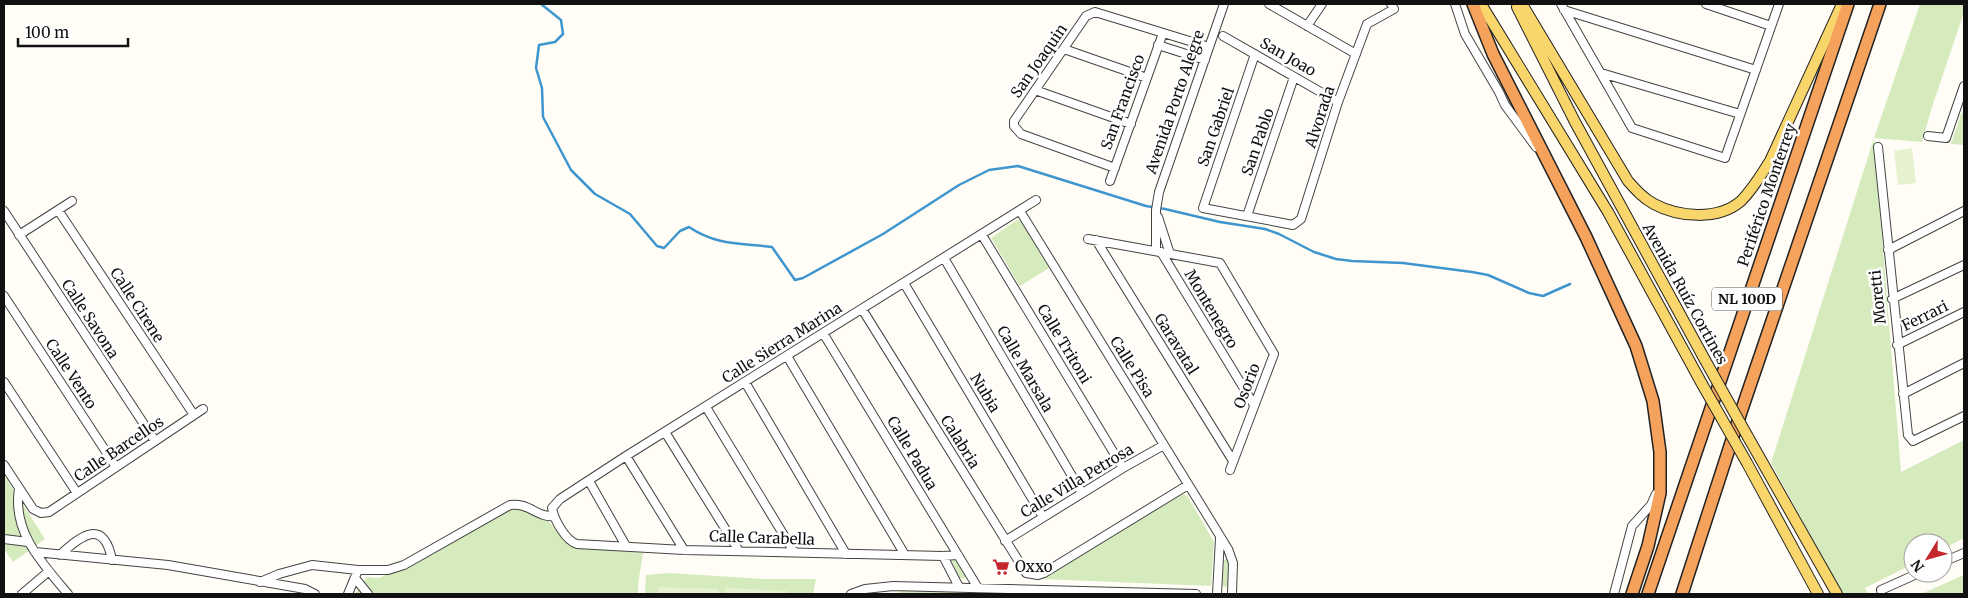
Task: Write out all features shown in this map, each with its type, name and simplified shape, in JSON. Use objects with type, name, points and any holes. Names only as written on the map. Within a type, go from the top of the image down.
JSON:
[{"type":"highway","points":[[1473,4],[1493,54],[1521,105],[1549,166],[1586,237],[1636,346],[1653,401],[1660,452],[1660,493],[1648,546],[1632,594]]},
{"type":"highway","name":"Periférico Monterrey","points":[[1648,594],[1848,4]]},
{"type":"highway","name":"NL 100D","points":[[1682,594],[1741,412],[1880,4]]},
{"type":"main road","name":"Avenida Ruíz Cortines","points":[[1481,4],[1608,212],[1818,594]]},
{"type":"main road","name":"Avenida Ruíz Cortines","points":[[1515,4],[1575,122],[1705,360],[1837,594]]},
{"type":"main road","points":[[1522,4],[1628,181],[1653,204],[1673,212],[1706,214],[1725,210],[1740,202],[1756,184],[1774,153],[1842,4]]},
{"type":"street","name":"Avenida Porto Alegre","points":[[1158,251],[1156,210],[1159,192],[1224,4]]},
{"type":"street","points":[[1269,4],[1356,54]]},
{"type":"street","points":[[1307,26],[1322,4]]},
{"type":"street","points":[[1455,4],[1465,34],[1505,105],[1549,166]]},
{"type":"street","points":[[1706,4],[1771,26]]},
{"type":"street","points":[[1562,7],[1632,128],[1724,158],[1779,4]]},
{"type":"street","name":"Alvorada","points":[[1247,216],[1293,225],[1301,219],[1338,102],[1367,24],[1393,6]]},
{"type":"street","points":[[1562,7],[1756,70]]},
{"type":"street","name":"San Joaquin","points":[[1115,168],[1021,134],[1014,126],[1014,121],[1086,16],[1090,13],[1095,12],[1163,33]]},
{"type":"street","points":[[1163,33],[1209,47]]},
{"type":"street","name":"San Francisco","points":[[1110,181],[1163,33]]},
{"type":"street","name":"San Joao","points":[[1223,36],[1338,102]]},
{"type":"street","points":[[1158,45],[1205,60]]},
{"type":"street","points":[[1064,49],[1147,78]]},
{"type":"street","name":"San Gabriel","points":[[1247,216],[1203,208],[1255,54]]},
{"type":"street","points":[[1601,73],[1740,114]]},
{"type":"street","name":"San Pablo","points":[[1247,216],[1294,77]]},
{"type":"street","points":[[1928,136],[1946,138],[1962,101],[1964,86]]},
{"type":"street","points":[[1035,90],[1131,124]]},
{"type":"street","name":"Moretti","points":[[1878,147],[1892,299],[1908,435],[1913,441],[1964,416]]},
{"type":"street","name":"Calle Sierra Marina","points":[[554,516],[552,508],[555,502],[1036,200]]},
{"type":"street","points":[[19,235],[72,201]]},
{"type":"street","name":"Calle Cirene","points":[[58,210],[194,415]]},
{"type":"street","points":[[1156,210],[1170,254]]},
{"type":"street","name":"Calle Savona","points":[[4,211],[155,441]]},
{"type":"street","name":"Calle Pisa","points":[[1020,211],[1228,549],[1233,563],[1232,594]]},
{"type":"street","points":[[1888,250],[1964,212]]},
{"type":"street","name":"Calle Tritoni","points":[[982,235],[1123,468]]},
{"type":"street","points":[[1586,237],[1646,380],[1657,441],[1656,497],[1632,526],[1614,594]]},
{"type":"street","name":"Garavatal","points":[[1158,251],[1092,240],[1233,461]]},
{"type":"street","points":[[1158,251],[1170,254]]},
{"type":"street","name":"Montenegro","points":[[1158,251],[1254,405]]},
{"type":"street","name":"Osorio","points":[[1170,254],[1220,264],[1274,354],[1230,470]]},
{"type":"street","name":"Calle Marsala","points":[[944,258],[1082,493]]},
{"type":"street","points":[[1892,299],[1964,265]]},
{"type":"street","name":"Nubia","points":[[904,283],[1043,517]]},
{"type":"street","name":"Calle Vento","points":[[4,296],[116,467]]},
{"type":"street","name":"Calabria","points":[[862,309],[1026,574],[1038,576],[1044,573],[1188,485]]},
{"type":"street","name":"Ferrari","points":[[1897,345],[1964,312]]},
{"type":"street","name":"Calle Padua","points":[[824,333],[978,588]]},
{"type":"street","points":[[787,356],[906,556]]},
{"type":"street","points":[[1903,394],[1964,363]]},
{"type":"street","points":[[4,382],[78,493]]},
{"type":"street","points":[[746,382],[846,554]]},
{"type":"street","points":[[706,407],[794,552]]},
{"type":"street","name":"Calle Barcellos","points":[[19,489],[34,509],[41,512],[49,512],[203,409]]},
{"type":"street","points":[[665,432],[739,551]]},
{"type":"street","name":"Calle Villa Petrosa","points":[[1005,541],[1123,468],[1164,445]]},
{"type":"street","points":[[626,456],[684,550]]},
{"type":"street","points":[[4,466],[19,489],[18,512],[28,542],[68,594]]},
{"type":"street","points":[[588,481],[626,546]]},
{"type":"street","points":[[259,582],[279,574],[312,565],[356,574],[388,570],[404,565],[510,505],[522,504],[544,516],[554,516]]},
{"type":"street","name":"Calle Carabella","points":[[554,516],[569,538],[577,544],[684,550],[906,556],[958,555]]},
{"type":"street","points":[[60,555],[74,542],[94,533],[102,536],[109,546],[112,560]]},
{"type":"street","points":[[1217,594],[1220,538]]},
{"type":"street","points":[[4,539],[28,542]]},
{"type":"street","points":[[35,552],[168,565],[305,590],[315,594]]},
{"type":"street","points":[[943,556],[960,587]]},
{"type":"street","points":[[22,594],[49,571]]},
{"type":"street","points":[[348,594],[356,574]]},
{"type":"street","points":[[356,574],[368,594]]},
{"type":"street","points":[[1882,594],[1881,590],[1903,580]]},
{"type":"street","points":[[851,594],[865,589],[894,590],[960,587],[1196,594]]},
{"type":"green space","points":[[1920,4],[1964,4],[1964,12],[1922,142],[1874,138]]},
{"type":"green space","points":[[1964,111],[1964,145],[1951,144],[1961,114]]},
{"type":"green space","points":[[1874,138],[1901,472],[1964,440],[1964,538],[1953,544],[1953,533],[1903,533],[1903,569],[1865,588],[1868,594],[1843,594],[1771,463]]},
{"type":"green space","points":[[1912,148],[1916,183],[1898,185],[1894,151]]},
{"type":"green space","points":[[1017,220],[1021,221],[1049,268],[1020,286],[991,238]]},
{"type":"green space","points":[[4,475],[45,539],[13,562],[4,549]]},
{"type":"green space","points":[[1183,494],[1188,497],[1214,542],[1211,586],[1042,579]]},
{"type":"green space","points":[[508,505],[547,519],[566,543],[574,546],[643,553],[638,594],[355,594],[367,577],[379,578],[432,554],[471,531]]},
{"type":"green space","points":[[1228,558],[1231,566],[1228,587],[1222,586],[1224,560]]},
{"type":"green space","points":[[956,559],[967,576],[964,579],[959,577],[952,561]]},
{"type":"green space","points":[[670,573],[763,579],[816,579],[813,594],[645,594],[646,575]]},
{"type":"green space","points":[[1964,575],[1964,594],[1921,594],[1946,583],[1953,583],[1953,580]]},
{"type":"green space","points":[[658,587],[719,589],[718,594],[658,594]]},
{"type":"green space","points":[[725,588],[787,591],[787,594],[725,594]]},
{"type":"green space","points":[[899,590],[1088,594],[899,594]]},
{"type":"waterway","points":[[541,4],[561,20],[563,34],[555,42],[539,45],[536,68],[542,88],[543,117],[571,170],[595,194],[630,214],[657,246],[664,248],[680,231],[689,227],[709,238],[719,241],[772,247],[795,280],[803,278],[883,234],[959,185],[989,170],[1018,166],[1146,206],[1220,222],[1265,229],[1314,252],[1336,259],[1403,263],[1472,272],[1488,275],[1529,293],[1543,296],[1570,284]]},
{"type":"place","name":"Oxxo","points":[[1001,567]]}]
